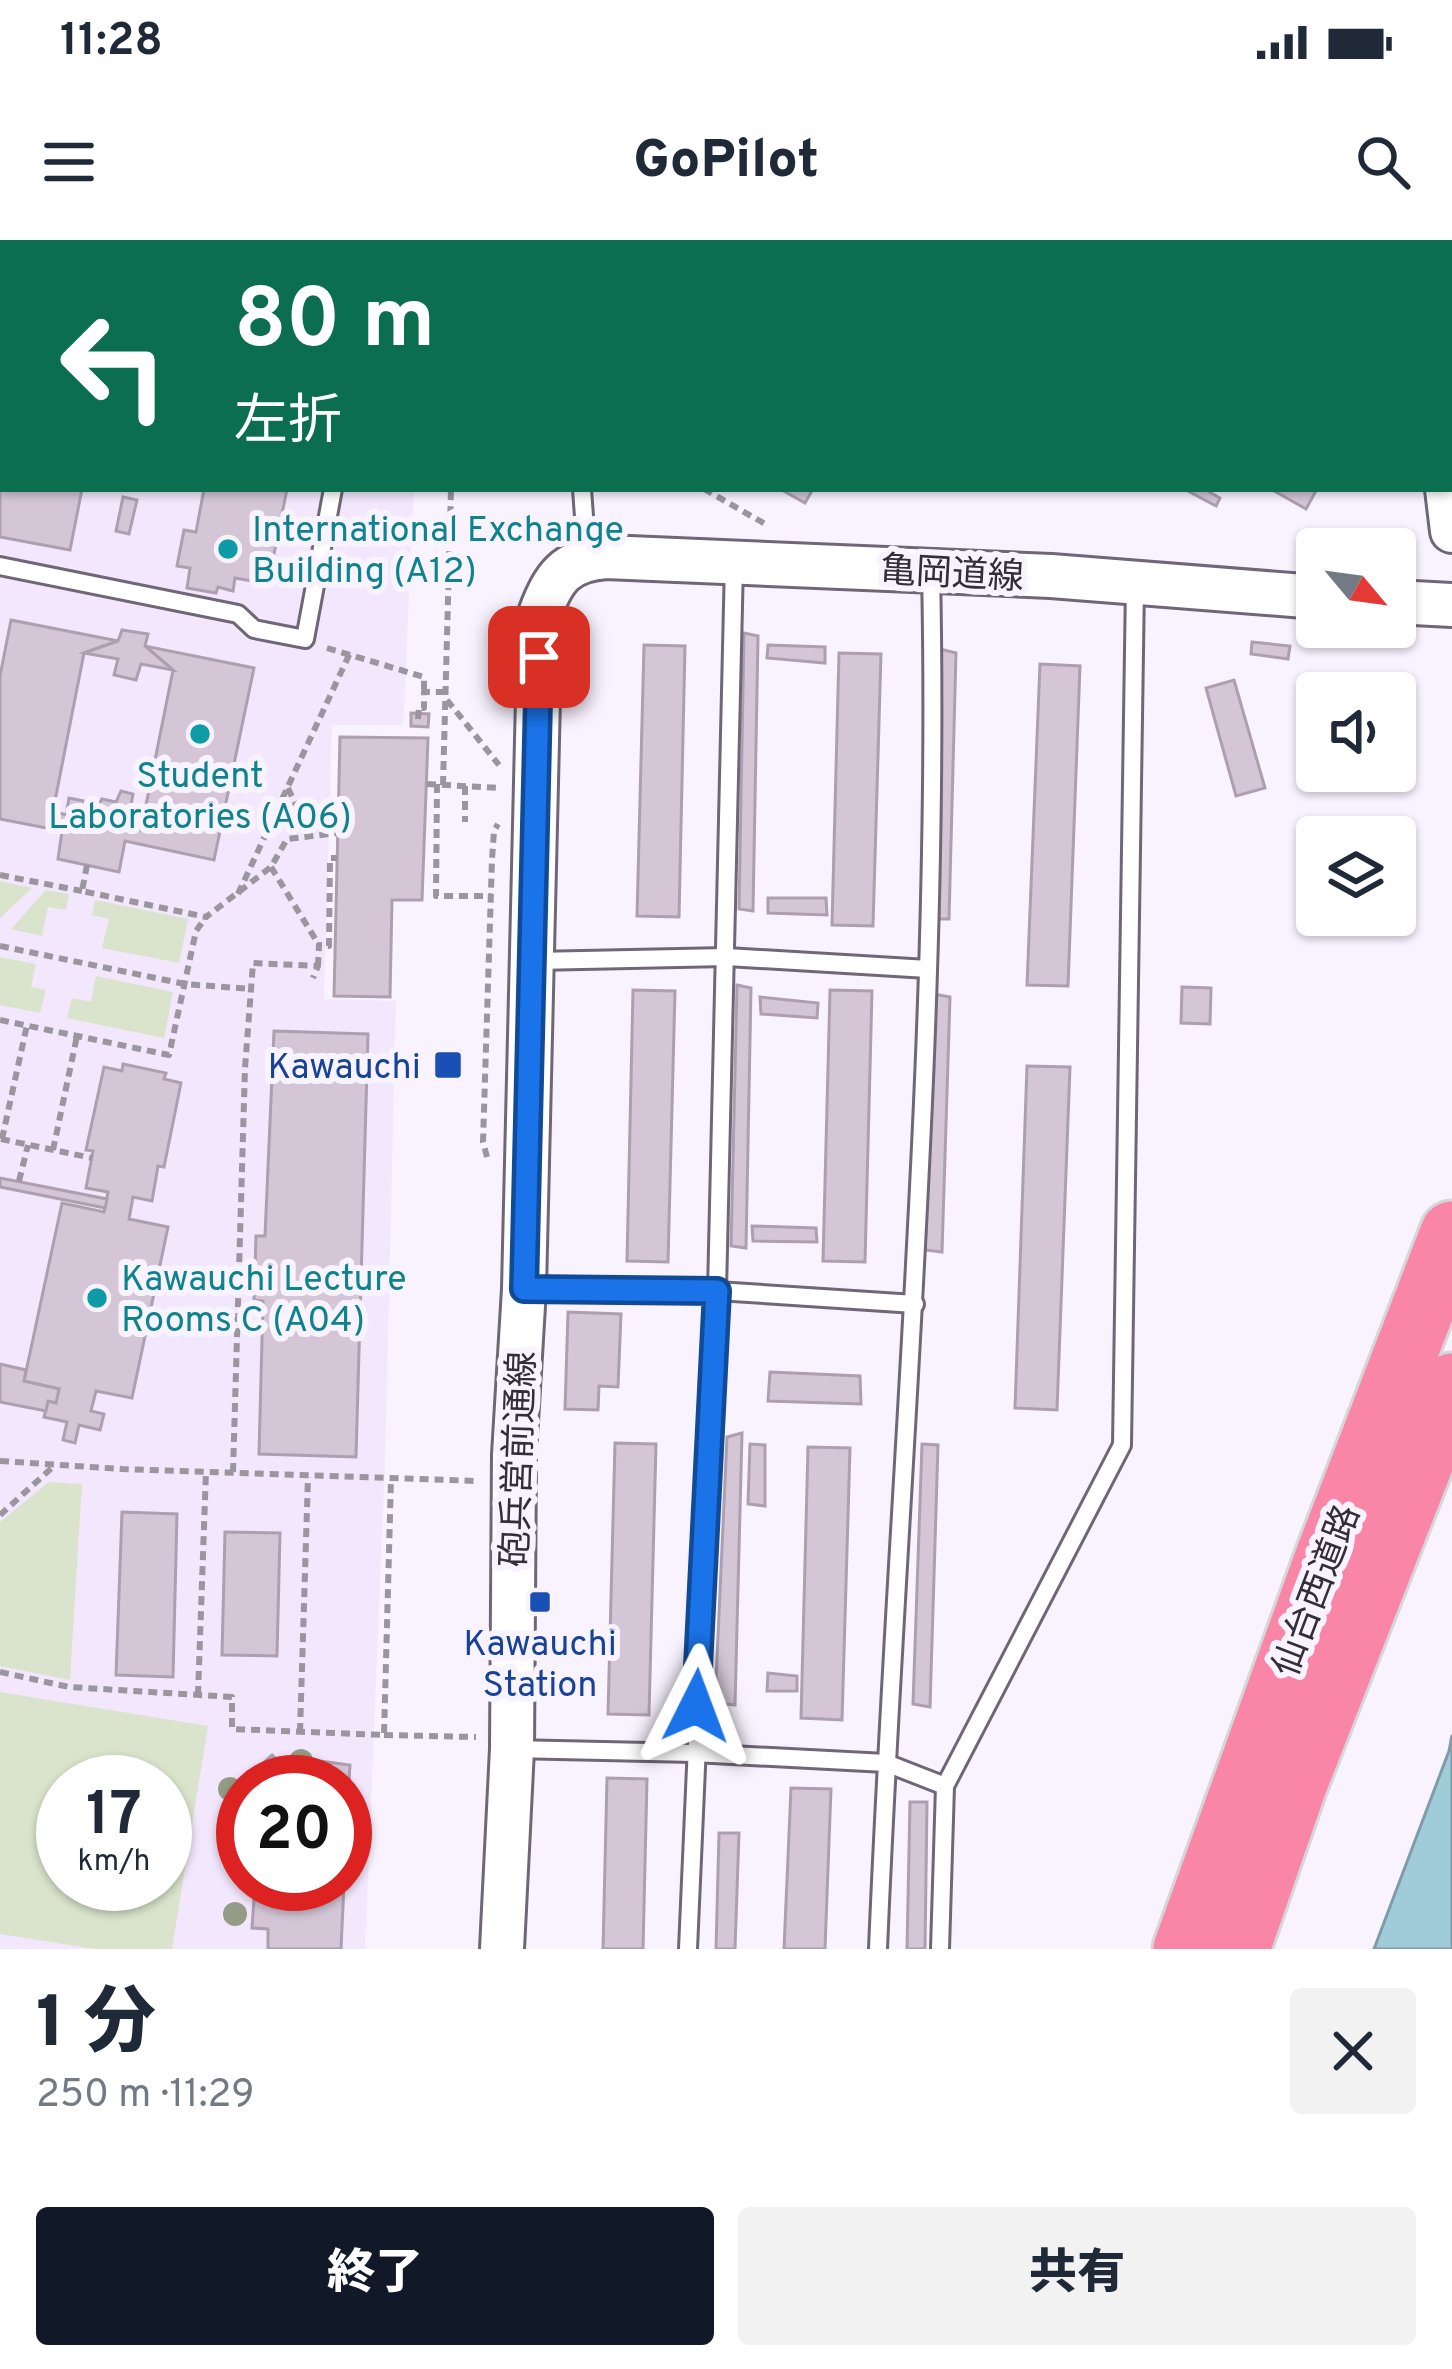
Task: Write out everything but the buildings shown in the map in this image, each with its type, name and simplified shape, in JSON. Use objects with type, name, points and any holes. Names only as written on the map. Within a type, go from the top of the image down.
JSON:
[{"type":"highway","name":"仙台西道路","points":[[1185,1949],[1327,1557],[1452,1233]]},
{"type":"highway","name":"仙台西道路","points":[[1238,1949],[1304,1763],[1452,1385]]},
{"type":"street","points":[[1447,492],[1452,531]]},
{"type":"street","name":"亀岡道線","points":[[586,558],[742,546],[931,571],[1296,596]]},
{"type":"street","name":"砲兵営前通線","points":[[502,1949],[495,1743],[524,1289],[540,614],[550,586],[568,564],[586,558]]},
{"type":"street","points":[[1416,603],[1452,605]]},
{"type":"lane","points":[[0,566],[238,614],[254,629],[305,639],[332,492]]},
{"type":"lane","points":[[582,492],[586,558]]},
{"type":"lane","points":[[688,1949],[717,1291],[742,546]]},
{"type":"lane","points":[[878,1949],[915,1304],[928,968],[931,571]]},
{"type":"lane","points":[[940,1949],[945,1786],[1122,1445],[1135,584]]},
{"type":"lane","points":[[533,961],[727,957],[928,968]]},
{"type":"lane","points":[[524,1289],[717,1291],[915,1304]]},
{"type":"lane","points":[[495,1743],[886,1763],[945,1786]]},
{"type":"path","points":[[451,492],[436,896],[491,896]]},
{"type":"path","points":[[709,492],[775,530],[742,546]]},
{"type":"path","points":[[238,894],[350,653]]},
{"type":"path","points":[[418,719],[424,692],[446,695],[494,758]]},
{"type":"path","points":[[427,784],[499,788]]},
{"type":"path","points":[[287,786],[309,834]]},
{"type":"path","points":[[465,786],[465,822]]},
{"type":"path","points":[[488,1161],[484,1142],[491,896],[494,831],[502,818]]},
{"type":"path","points":[[0,1020],[169,1055],[196,931],[206,916],[271,867],[287,839],[338,833]]},
{"type":"path","points":[[319,945],[329,946],[330,858],[337,858]]},
{"type":"path","points":[[82,891],[87,865]]},
{"type":"path","points":[[271,867],[319,945],[313,978]]},
{"type":"path","points":[[0,875],[206,916]]},
{"type":"path","points":[[0,946],[184,984],[251,989]]},
{"type":"path","points":[[233,1472],[254,963],[318,966]]},
{"type":"path","points":[[27,1025],[1,1139],[92,1157]]},
{"type":"path","points":[[53,1150],[77,1036]]},
{"type":"path","points":[[19,1181],[28,1145]]},
{"type":"path","points":[[0,1461],[487,1482]]},
{"type":"path","points":[[0,1515],[56,1464]]},
{"type":"path","points":[[198,1695],[206,1471]]},
{"type":"path","points":[[300,1732],[308,1476]]},
{"type":"path","points":[[384,1735],[391,1479]]},
{"type":"path","points":[[0,1672],[69,1687],[232,1697],[232,1730],[495,1743]]},
{"type":"shaded area","points":[[0,492],[414,492],[403,725],[332,725],[324,999],[396,1001],[372,1779],[372,1755],[216,1755],[216,1911],[367,1911],[365,1949],[0,1949]]},
{"type":"green space","points":[[0,881],[32,888],[0,918]]},
{"type":"green space","points":[[46,890],[69,894],[66,910],[48,907],[42,936],[11,929]]},
{"type":"green space","points":[[95,900],[188,919],[179,963],[102,948],[109,919],[92,915]]},
{"type":"green space","points":[[0,957],[36,964],[31,987],[46,990],[40,1013],[0,1005]]},
{"type":"green space","points":[[96,976],[173,992],[164,1038],[67,1018],[72,998],[91,1002]]},
{"type":"green space","points":[[49,1482],[82,1484],[70,1680],[0,1666],[0,1522]]},
{"type":"green space","points":[[0,1692],[208,1726],[192,1825],[192,1755],[36,1755],[36,1911],[178,1911],[172,1949],[95,1949],[0,1934]]},
{"type":"water","points":[[1452,1735],[1452,1949],[1374,1949],[1449,1751]]},
{"type":"place","name":"International Exchange Building (A12)","points":[[228,549]]},
{"type":"place","name":"Student Laboratories (A06)","points":[[200,734]]},
{"type":"place","name":"Kawauchi","points":[[448,1065]]},
{"type":"place","name":"Kawauchi Lecture Rooms C (A04)","points":[[97,1298]]},
{"type":"place","name":"Kawauchi Station","points":[[540,1602]]},
{"type":"route","points":[[539,657],[524,1289],[717,1291],[696,1706]]}]
